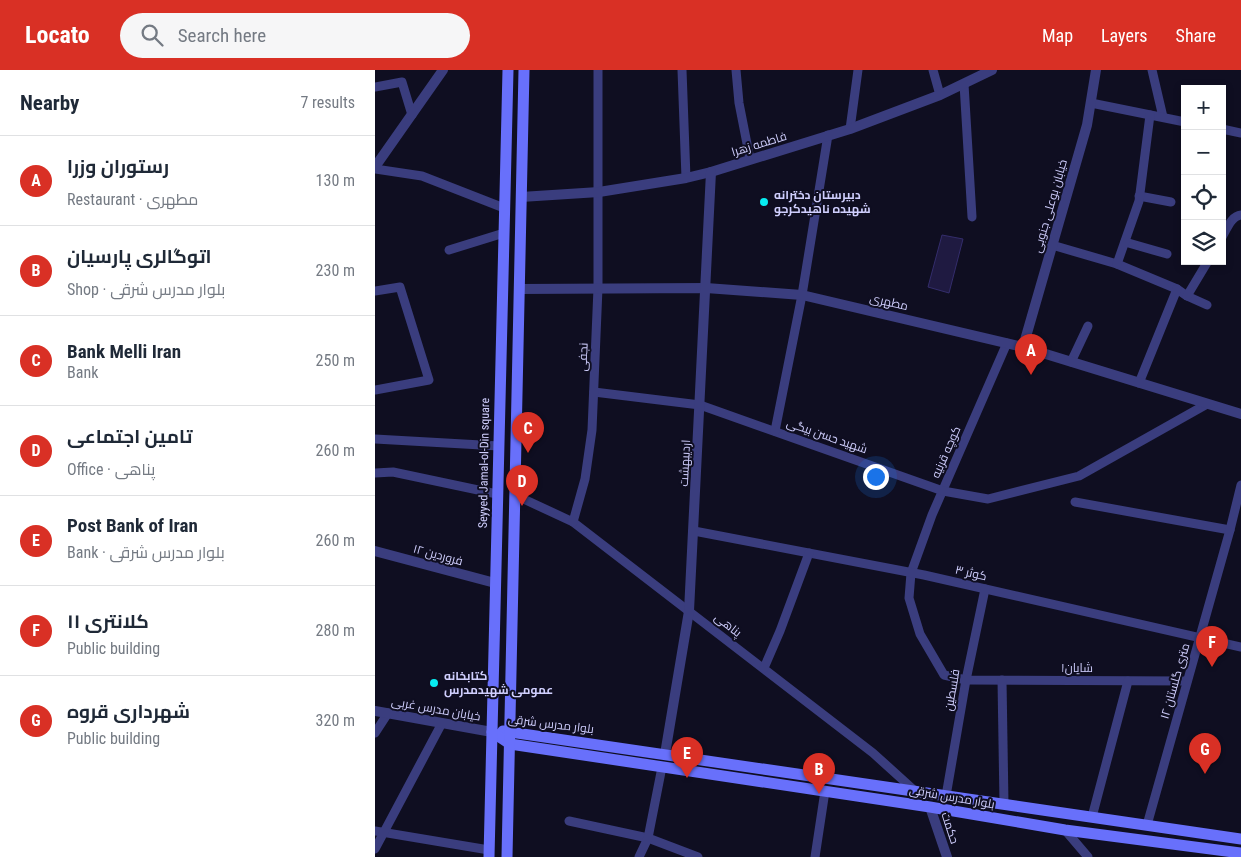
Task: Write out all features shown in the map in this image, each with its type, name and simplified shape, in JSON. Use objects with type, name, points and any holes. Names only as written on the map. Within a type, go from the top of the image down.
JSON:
[{"type":"main road","name":"Seyyed Jamal-ol-Din square","points":[[489,854],[508,70]]},
{"type":"main road","points":[[507,857],[524,70]]},
{"type":"main road","points":[[500,397],[517,398]]},
{"type":"main road","name":"بلوار مدرس شرقی","points":[[492,732],[510,731],[1241,839]]},
{"type":"main road","name":"بلوار مدرس شرقی","points":[[492,732],[510,744],[930,806],[1065,830],[1241,853]]},
{"type":"main road","points":[[662,767],[665,754]]},
{"type":"street","points":[[443,70],[375,168],[422,176],[504,208]]},
{"type":"street","name":"نجفی","points":[[573,522],[585,479],[592,430],[598,288],[598,70]]},
{"type":"street","points":[[683,70],[686,178]]},
{"type":"street","points":[[736,70],[739,103],[750,159]]},
{"type":"street","points":[[850,129],[858,70]]},
{"type":"street","points":[[933,70],[940,95]]},
{"type":"street","name":"فاطمه زهرا","points":[[521,197],[599,192],[686,178],[711,172],[850,129],[940,95],[992,70]]},
{"type":"street","name":"خیابان بوعلی جنوبی","points":[[1023,347],[1087,125],[1095,70]]},
{"type":"street","points":[[1152,70],[1163,117]]},
{"type":"street","points":[[375,87],[402,82],[412,115]]},
{"type":"street","points":[[964,84],[972,217]]},
{"type":"street","points":[[1091,103],[1181,121]]},
{"type":"street","points":[[1117,264],[1139,196],[1150,115]]},
{"type":"street","points":[[1226,130],[1241,133]]},
{"type":"street","points":[[775,432],[802,294],[828,135]]},
{"type":"street","name":"اردیبهشت","points":[[665,754],[689,611],[711,172]]},
{"type":"street","points":[[1139,196],[1171,202]]},
{"type":"street","points":[[1226,230],[1233,218],[1241,215]]},
{"type":"street","points":[[449,250],[504,233]]},
{"type":"street","points":[[1125,242],[1167,254]]},
{"type":"street","points":[[1052,245],[1117,264],[1177,289],[1207,305]]},
{"type":"street","points":[[1187,296],[1206,265]]},
{"type":"street","points":[[375,291],[400,287],[429,380],[375,390]]},
{"type":"street","name":"مطهری","points":[[519,289],[706,288],[802,294],[1023,347],[1241,414]]},
{"type":"street","points":[[1139,383],[1177,289]]},
{"type":"street","points":[[1071,362],[1088,326]]},
{"type":"street","name":"کوچه قرنیه","points":[[966,680],[944,675],[920,634],[909,598],[911,573],[932,515],[1007,343]]},
{"type":"street","name":"شهید حسن بیگی","points":[[594,392],[700,405],[943,491],[987,499],[1079,476],[1207,404]]},
{"type":"street","points":[[375,439],[499,446]]},
{"type":"street","points":[[375,473],[393,472],[497,494]]},
{"type":"street","name":"۱۲ متری گلستان","points":[[1147,825],[1241,485]]},
{"type":"street","name":"پناهی","points":[[515,495],[573,522],[873,753],[915,791]]},
{"type":"street","points":[[1075,502],[1230,530]]},
{"type":"street","name":"کوثر ۳","points":[[694,531],[911,573],[1241,647]]},
{"type":"street","name":"۱۲ فروردین","points":[[375,551],[495,583]]},
{"type":"street","points":[[764,668],[809,553]]},
{"type":"street","name":"فلسطین","points":[[946,796],[966,680],[985,589]]},
{"type":"street","name":"شایان۱","points":[[966,680],[1187,681]]},
{"type":"street","points":[[1002,680],[1004,804]]},
{"type":"street","points":[[1092,817],[1128,681]]},
{"type":"street","name":"خیابان مدرس غربی","points":[[375,711],[492,732]]},
{"type":"street","points":[[375,733],[388,713]]},
{"type":"street","points":[[375,849],[379,832],[442,723]]},
{"type":"street","points":[[639,857],[648,838],[662,767]]},
{"type":"street","points":[[815,857],[825,791]]},
{"type":"street","name":"حکمت","points":[[930,806],[947,857]]},
{"type":"street","points":[[569,821],[648,838],[698,857]]},
{"type":"street","points":[[1065,830],[1089,857]]},
{"type":"street","points":[[379,832],[489,854]]},
{"type":"building","points":[[942,235],[963,239],[949,293],[928,287]]},
{"type":"place","name":"دبیرستان دخترانه شهیده ناهیدکرجو","points":[[764,202]]},
{"type":"place","name":"رستوران وزرا","points":[[1031,375]]},
{"type":"place","name":"Bank Melli Iran","points":[[528,453]]},
{"type":"place","name":"تامین اجتماعی","points":[[522,506]]},
{"type":"place","name":"کلانتری ۱۱","points":[[1212,667]]},
{"type":"place","name":"کتابخانه عمومی شهیدمدرس","points":[[434,683]]},
{"type":"place","name":"شهرداری قروه","points":[[1205,774]]},
{"type":"place","name":"Post Bank of Iran","points":[[687,778]]},
{"type":"place","name":"اتوگالری پارسیان","points":[[819,794]]}]
